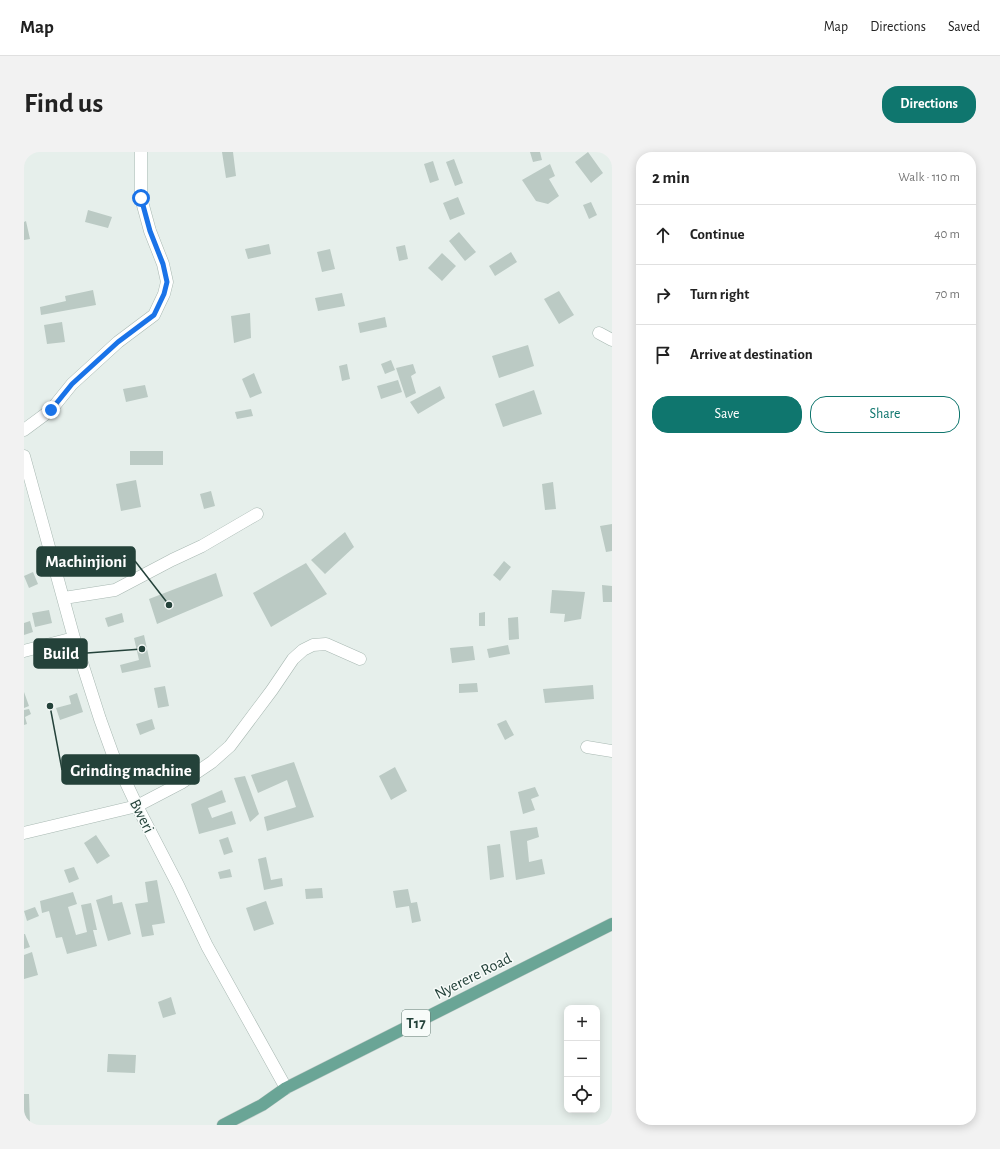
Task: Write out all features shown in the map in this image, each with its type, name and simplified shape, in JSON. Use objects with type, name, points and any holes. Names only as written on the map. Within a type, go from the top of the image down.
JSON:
[{"type":"main road","name":"Nyerere Road","points":[[223,1125],[262,1105],[286,1088],[612,924]]},
{"type":"street","points":[[24,430],[51,410],[72,384],[118,342],[154,315],[164,294],[167,282],[163,264],[150,231],[141,198],[141,152]]},
{"type":"street","points":[[599,333],[612,340]]},
{"type":"street","name":"Bweri","points":[[24,456],[74,638],[113,755],[207,946],[286,1088]]},
{"type":"street","points":[[64,598],[115,590],[202,546],[258,514]]},
{"type":"street","points":[[24,651],[74,638]]},
{"type":"street","points":[[24,833],[137,806],[181,783],[212,762],[230,746],[293,659],[303,650],[313,645],[326,644],[360,660]]},
{"type":"street","points":[[587,747],[612,751]]},
{"type":"building","points":[[222,152],[233,152],[236,176],[226,178]]},
{"type":"building","points":[[530,152],[540,152],[542,160],[533,162]]},
{"type":"building","points":[[588,152],[603,173],[591,183],[575,162]]},
{"type":"building","points":[[454,159],[463,183],[455,186],[446,162]]},
{"type":"building","points":[[433,161],[439,180],[430,183],[424,164]]},
{"type":"building","points":[[550,164],[555,176],[549,179],[559,196],[548,204],[536,201],[522,180]]},
{"type":"building","points":[[458,197],[465,214],[450,220],[443,203]]},
{"type":"building","points":[[591,202],[597,215],[589,219],[583,205]]},
{"type":"building","points":[[88,210],[112,217],[108,228],[85,222]]},
{"type":"building","points":[[26,221],[30,239],[24,240],[24,222]]},
{"type":"building","points":[[459,232],[476,252],[465,261],[449,241]]},
{"type":"building","points":[[269,244],[271,254],[248,259],[245,249]]},
{"type":"building","points":[[405,245],[408,259],[399,261],[396,247]]},
{"type":"building","points":[[330,249],[335,269],[322,272],[317,252]]},
{"type":"building","points":[[511,252],[517,262],[495,276],[489,266]]},
{"type":"building","points":[[442,253],[456,266],[442,281],[428,268]]},
{"type":"building","points":[[93,290],[96,305],[41,315],[40,307],[66,301],[65,296]]},
{"type":"building","points":[[559,291],[574,315],[559,324],[544,299]]},
{"type":"building","points":[[342,293],[345,306],[318,311],[315,298]]},
{"type":"building","points":[[250,313],[251,338],[234,343],[231,316]]},
{"type":"building","points":[[385,317],[387,327],[360,333],[358,323]]},
{"type":"building","points":[[62,322],[65,342],[47,344],[44,325]]},
{"type":"building","points":[[528,345],[534,366],[499,378],[492,356]]},
{"type":"building","points":[[391,360],[395,370],[385,374],[381,364]]},
{"type":"building","points":[[347,364],[350,379],[342,381],[339,366]]},
{"type":"building","points":[[413,364],[416,373],[411,376],[416,393],[406,398],[396,368]]},
{"type":"building","points":[[254,373],[262,393],[250,398],[242,379]]},
{"type":"building","points":[[398,380],[402,392],[381,399],[377,386]]},
{"type":"building","points":[[145,385],[148,397],[126,402],[123,389]]},
{"type":"building","points":[[440,386],[445,398],[418,414],[410,402]]},
{"type":"building","points":[[534,390],[542,414],[503,427],[495,404]]},
{"type":"building","points":[[251,409],[253,416],[237,419],[235,412]]},
{"type":"building","points":[[130,451],[163,451],[163,465],[130,465]]},
{"type":"building","points":[[136,480],[141,507],[121,511],[116,484]]},
{"type":"building","points":[[553,482],[556,509],[545,510],[542,484]]},
{"type":"building","points":[[211,491],[215,506],[204,509],[200,494]]},
{"type":"building","points":[[612,524],[612,551],[606,552],[600,526]]},
{"type":"building","points":[[345,532],[354,547],[325,574],[311,560]]},
{"type":"building","points":[[504,561],[511,567],[500,581],[493,575]]},
{"type":"building","points":[[306,563],[327,594],[271,627],[253,593]]},
{"type":"building","points":[[33,572],[38,584],[29,588],[24,576]]},
{"type":"building","points":[[216,573],[223,596],[157,624],[149,599]]},
{"type":"building","points":[[602,585],[612,586],[612,602],[603,602]]},
{"type":"building","points":[[552,590],[585,592],[581,619],[564,622],[565,614],[550,613]]},
{"type":"building","points":[[49,610],[52,623],[35,627],[32,613]]},
{"type":"building","points":[[485,612],[485,626],[479,626],[479,613]]},
{"type":"building","points":[[122,613],[124,622],[108,627],[105,618]]},
{"type":"building","points":[[518,617],[519,639],[509,640],[508,618]]},
{"type":"building","points":[[30,621],[33,632],[24,635],[24,623]]},
{"type":"building","points":[[144,635],[151,667],[122,673],[120,665],[139,660],[134,638]]},
{"type":"building","points":[[508,645],[510,654],[489,658],[487,649]]},
{"type":"building","points":[[473,646],[475,660],[452,663],[450,648]]},
{"type":"building","points":[[477,683],[478,692],[459,693],[459,684]]},
{"type":"building","points":[[593,685],[594,699],[545,703],[543,689]]},
{"type":"building","points":[[165,686],[169,706],[158,708],[154,688]]},
{"type":"building","points":[[24,692],[29,706],[24,708]]},
{"type":"building","points":[[77,693],[83,712],[60,720],[56,708],[71,704],[69,696]]},
{"type":"building","points":[[29,709],[31,714],[25,717],[27,724],[24,725],[24,710]]},
{"type":"building","points":[[152,719],[155,729],[140,735],[136,724]]},
{"type":"building","points":[[506,720],[514,735],[505,740],[497,724]]},
{"type":"building","points":[[294,762],[314,817],[267,831],[264,817],[296,807],[287,780],[258,793],[251,775]]},
{"type":"building","points":[[395,767],[407,791],[391,800],[379,776]]},
{"type":"building","points":[[245,776],[259,814],[250,822],[234,778]]},
{"type":"building","points":[[535,787],[539,796],[531,799],[535,810],[523,814],[518,792]]},
{"type":"building","points":[[222,790],[226,802],[208,808],[212,818],[232,811],[236,824],[199,834],[191,804]]},
{"type":"building","points":[[537,827],[539,837],[527,841],[529,862],[542,859],[545,874],[516,880],[510,831]]},
{"type":"building","points":[[96,835],[110,856],[97,864],[84,843]]},
{"type":"building","points":[[228,837],[233,852],[224,855],[219,840]]},
{"type":"building","points":[[500,844],[504,877],[490,880],[487,846]]},
{"type":"building","points":[[266,857],[271,880],[282,878],[283,886],[264,890],[258,859]]},
{"type":"building","points":[[74,867],[79,879],[69,883],[64,870]]},
{"type":"building","points":[[230,869],[232,877],[220,879],[218,872]]},
{"type":"building","points":[[157,880],[165,923],[152,925],[154,935],[142,937],[135,904],[148,902],[145,882]]},
{"type":"building","points":[[322,888],[323,898],[306,899],[305,889]]},
{"type":"building","points":[[408,889],[411,903],[417,902],[421,921],[412,923],[409,906],[396,908],[393,891]]},
{"type":"building","points":[[73,892],[77,904],[68,907],[76,935],[87,932],[81,905],[91,903],[97,930],[93,930],[97,946],[67,954],[62,937],[56,938],[49,911],[42,913],[40,901]]},
{"type":"building","points":[[112,895],[113,904],[122,902],[131,934],[108,941],[96,900]]},
{"type":"building","points":[[266,901],[274,924],[254,931],[246,908]]},
{"type":"building","points":[[35,907],[39,916],[27,921],[24,911]]},
{"type":"building","points":[[24,934],[30,947],[24,949]]},
{"type":"building","points":[[32,952],[38,975],[24,979],[24,955]]},
{"type":"building","points":[[171,997],[176,1014],[163,1018],[158,1002]]},
{"type":"building","points":[[108,1054],[136,1055],[135,1073],[107,1072]]},
{"type":"building","points":[[24,1094],[29,1094],[30,1125],[24,1125]]},
{"type":"place","name":"Machinjioni","points":[[169,605]]},
{"type":"place","name":"Build","points":[[142,649]]},
{"type":"place","name":"Grinding machine","points":[[50,706]]},
{"type":"route","points":[[51,410],[72,384],[118,342],[154,315],[164,294],[167,282],[163,264],[150,231],[141,198]]}]
